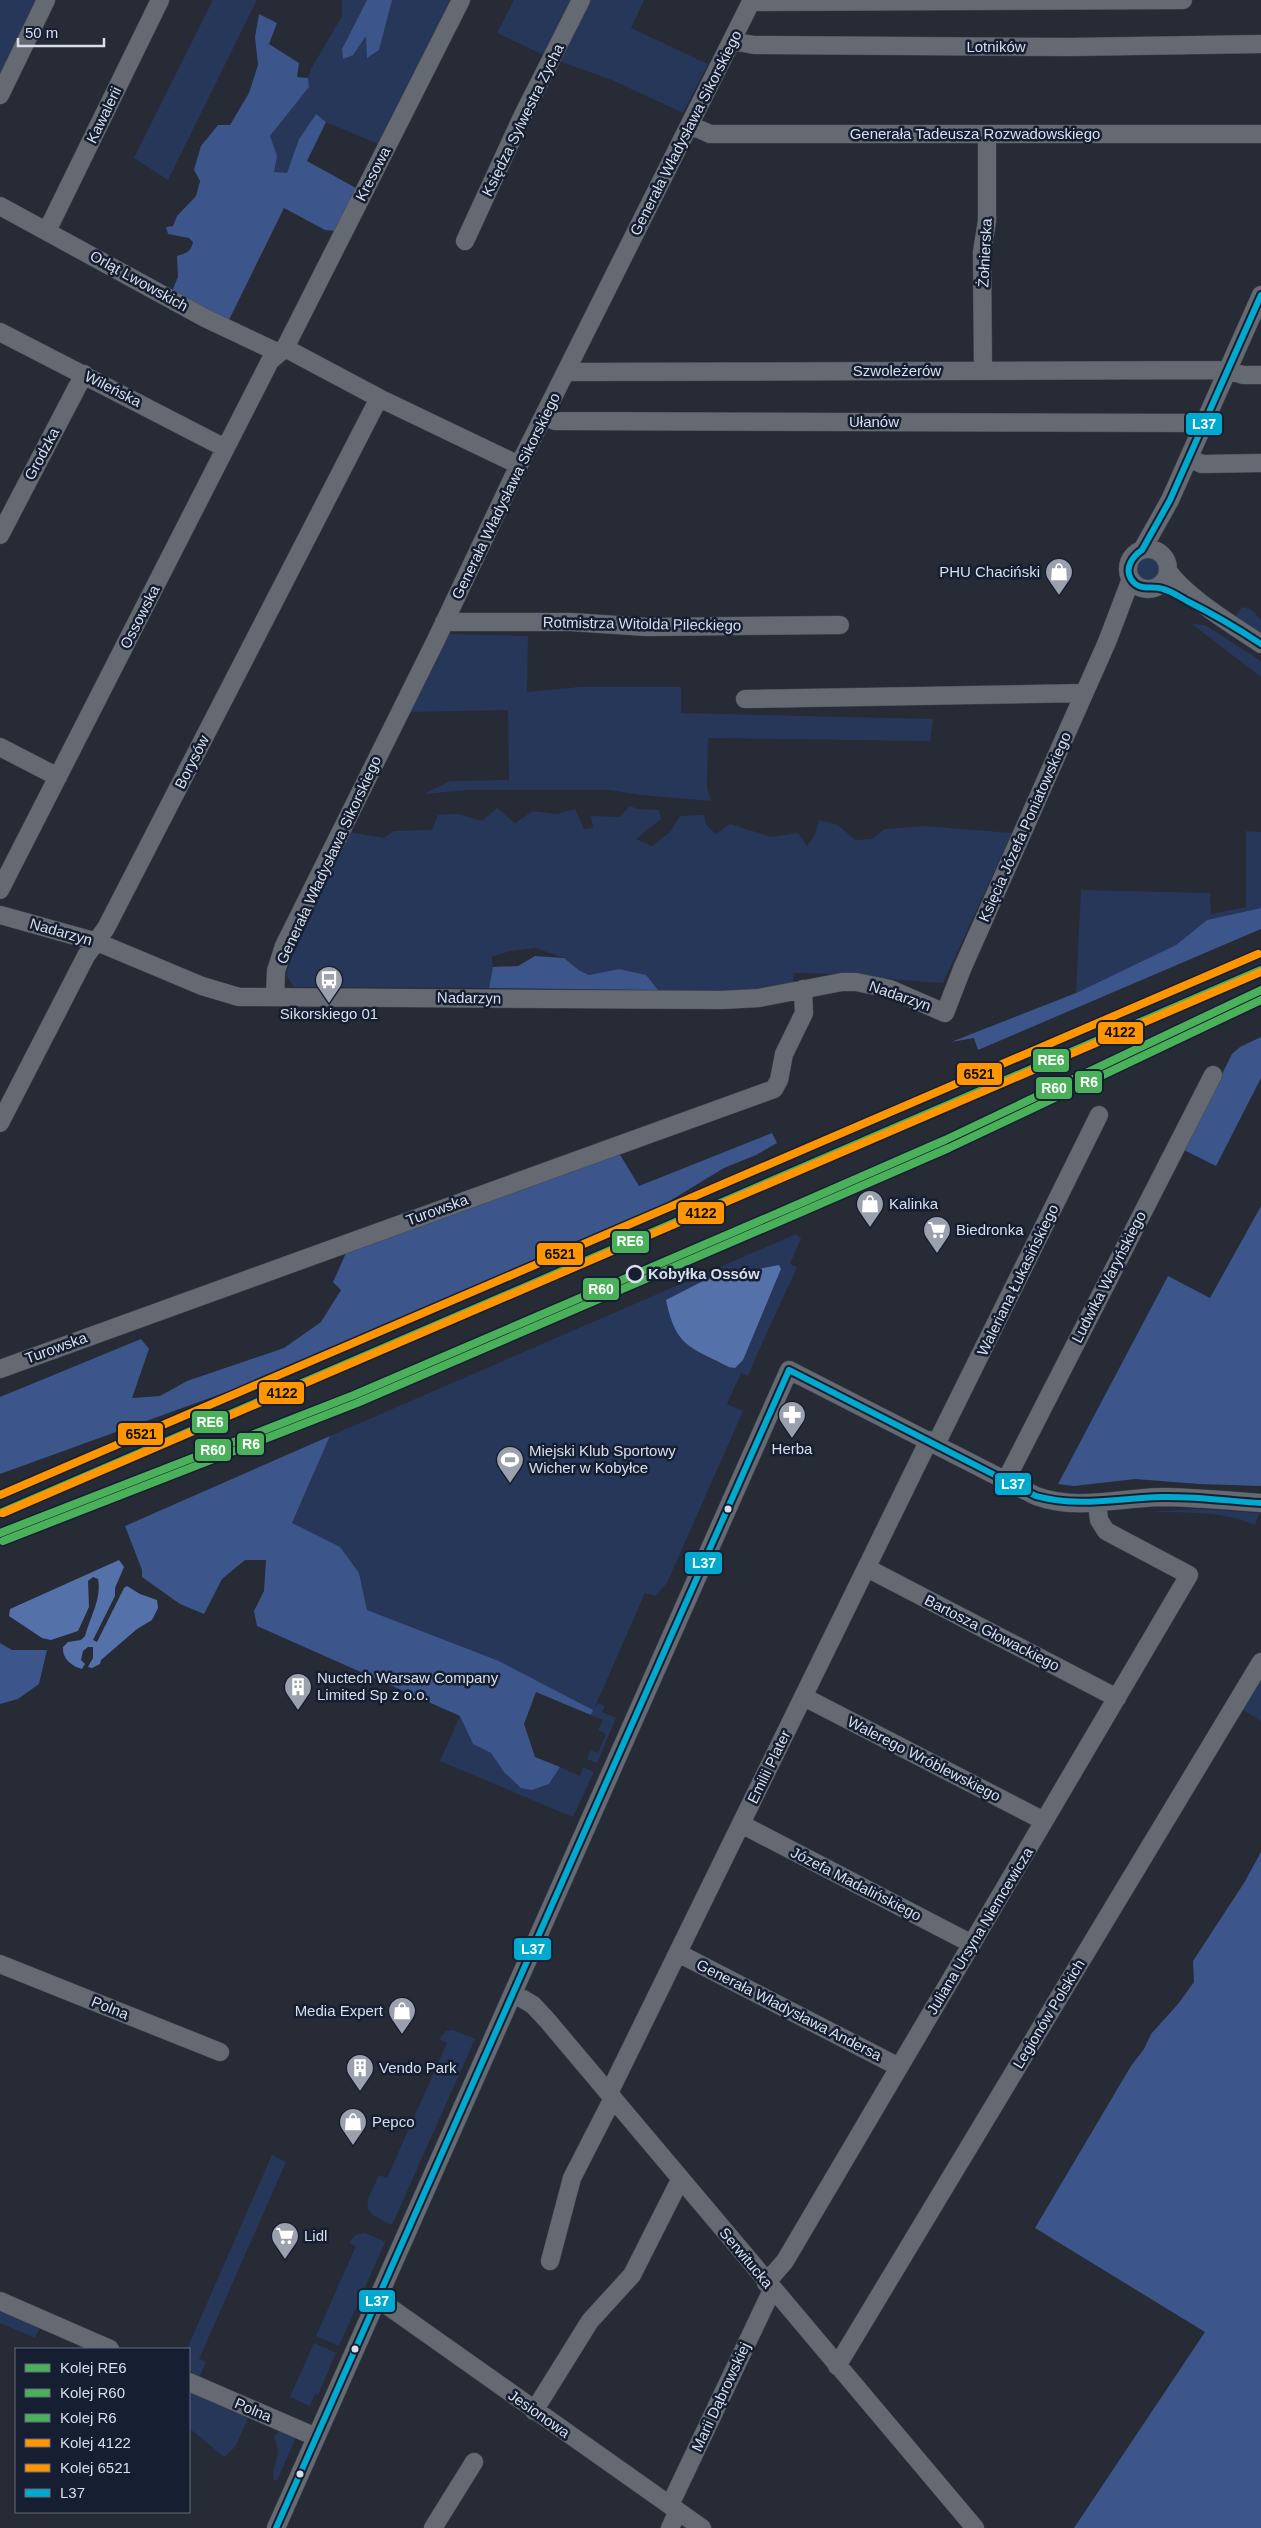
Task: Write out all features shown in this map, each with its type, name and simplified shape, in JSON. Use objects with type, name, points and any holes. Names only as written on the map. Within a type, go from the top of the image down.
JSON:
[{"type":"street","points":[[0,95],[46,0]]},
{"type":"street","name":"Kawalerii","points":[[47,231],[160,0]]},
{"type":"street","name":"Kresowa","points":[[282,351],[462,0]]},
{"type":"street","name":"Księdza Sylwestra Zycha","points":[[465,240],[523,115],[581,0]]},
{"type":"street","points":[[752,1],[1183,0]]},
{"type":"street","name":"Generała Władysława Sikorskiego","points":[[275,997],[276,972],[284,946],[444,622],[519,465],[752,1]]},
{"type":"street","name":"Lotników","points":[[732,41],[754,46],[1071,47],[1261,44]]},
{"type":"street","name":"Generała Tadeusza Rozwadowskiego","points":[[690,125],[710,134],[1261,134]]},
{"type":"street","name":"Żołnierska","points":[[983,371],[982,252],[987,221],[987,134]]},
{"type":"street","name":"Orląt Lwowskich","points":[[0,206],[205,318],[282,351],[519,465]]},
{"type":"street","points":[[1224,620],[1152,588],[1138,586],[1131,579],[1128,569],[1131,560],[1142,550],[1170,500],[1261,295]]},
{"type":"street","name":"Wileńska","points":[[0,332],[226,448]]},
{"type":"street","name":"Ossowska","points":[[0,890],[270,361],[282,351]]},
{"type":"street","name":"Szwoleżerów","points":[[567,372],[1228,370],[1242,375],[1261,375]]},
{"type":"street","name":"Grodzka","points":[[0,535],[84,374]]},
{"type":"street","name":"Borysów","points":[[0,1123],[86,956],[111,920],[379,398]]},
{"type":"street","name":"Ułanów","points":[[545,416],[555,421],[1204,423]]},
{"type":"street","points":[[1189,458],[1202,464],[1261,463]]},
{"type":"street","points":[[1161,553],[1170,500]]},
{"type":"street","points":[[1142,550],[1152,549],[1161,553],[1167,561],[1168,571],[1165,580],[1152,588]]},
{"type":"street","points":[[1168,571],[1181,586],[1224,620],[1261,644]]},
{"type":"street","name":"Księcia Józefa Poniatowskiego","points":[[945,1012],[962,969],[1107,642],[1131,579]]},
{"type":"street","name":"Księcia Józefa Poniatowskiego","points":[[1107,642],[1138,597],[1152,588]]},
{"type":"street","name":"Rotmistrza Witolda Pileckiego","points":[[444,622],[571,622],[647,627],[840,625]]},
{"type":"street","points":[[745,699],[1084,694]]},
{"type":"street","points":[[0,747],[58,777]]},
{"type":"street","name":"Nadarzyn","points":[[0,915],[97,942],[224,994],[275,997],[722,1000],[759,998],[802,988],[842,982],[869,984],[890,989],[945,1012]]},
{"type":"street","name":"Turowska","points":[[0,1369],[774,1088],[779,1080],[784,1054],[804,1013],[802,988]]},
{"type":"street","name":"Ludwika Waryńskiego","points":[[1006,1480],[1213,1076]]},
{"type":"street","name":"Waleriana Łukasińskiego","points":[[933,1442],[1099,1115]]},
{"type":"street","points":[[276,2528],[789,1370],[1036,1496],[1056,1503],[1073,1505],[1170,1498],[1261,1503]]},
{"type":"street","name":"Emilii Plater","points":[[550,2261],[572,2178],[678,1952],[867,1568],[933,1442]]},
{"type":"street","name":"Juliana Ursyna Niemcewicza","points":[[769,2286],[1189,1575],[1106,1531],[1099,1520],[1097,1503]]},
{"type":"street","name":"Bartosza Głowackiego","points":[[867,1568],[1117,1698]]},
{"type":"street","name":"Legionów Polskich","points":[[837,2366],[1261,1662]]},
{"type":"street","name":"Walerego Wróblewskiego","points":[[804,1697],[1044,1821]]},
{"type":"street","name":"Józefa Madalińskiego","points":[[741,1824],[972,1944]]},
{"type":"street","name":"Generała Władysława Andersa","points":[[678,1952],[899,2067]]},
{"type":"street","name":"Polna","points":[[0,1964],[220,2052]]},
{"type":"street","name":"Serwitucka","points":[[513,1993],[532,2005],[611,2096],[769,2286],[975,2528]]},
{"type":"street","points":[[534,2411],[590,2320],[632,2275],[680,2180]]},
{"type":"street","name":"Marii Dąbrowskiej","points":[[670,2528],[674,2508],[769,2286]]},
{"type":"street","name":"Jesionowa","points":[[378,2298],[534,2411],[702,2528]]},
{"type":"street","points":[[0,2301],[108,2348]]},
{"type":"street","name":"Polna","points":[[190,2382],[316,2437]]},
{"type":"street","points":[[433,2528],[474,2462]]},
{"type":"shaded area","points":[[0,0],[39,0],[0,84]]},
{"type":"shaded area","points":[[213,0],[257,0],[168,180],[134,158]]},
{"type":"shaded area","points":[[342,0],[367,0],[342,49],[343,59],[366,35],[392,0],[450,0],[381,145],[326,122],[316,114],[299,139],[287,173],[274,173],[270,136],[309,87],[308,78],[311,69],[342,16]]},
{"type":"shaded area","points":[[367,0],[392,0],[379,50],[367,58],[366,36],[353,55],[343,59],[342,49]]},
{"type":"shaded area","points":[[514,0],[644,0],[631,28],[708,64],[683,113],[612,80],[548,57],[497,33]]},
{"type":"shaded area","points":[[259,14],[277,23],[269,44],[299,63],[297,77],[308,78],[309,87],[270,136],[277,156],[274,172],[287,173],[299,139],[316,114],[326,122],[307,161],[356,188],[336,231],[325,230],[284,208],[229,320],[172,291],[178,277],[177,256],[188,252],[193,242],[189,238],[168,234],[166,227],[173,226],[177,216],[196,196],[200,181],[194,170],[201,146],[218,125],[230,125],[249,93],[258,65],[255,37]]},
{"type":"shaded area","points":[[1148,557],[1157,560],[1160,569],[1157,578],[1148,581],[1139,578],[1136,569],[1139,560]]},
{"type":"shaded area","points":[[1242,607],[1250,609],[1261,619],[1261,636],[1237,619],[1237,614]]},
{"type":"shaded area","points":[[1192,624],[1205,625],[1261,661],[1261,677]]},
{"type":"shaded area","points":[[447,634],[528,636],[527,692],[580,687],[681,687],[681,713],[933,719],[930,741],[708,738],[707,787],[711,801],[641,795],[610,790],[467,790],[424,794],[450,781],[509,780],[508,710],[410,712]]},
{"type":"shaded area","points":[[630,806],[638,809],[659,810],[661,819],[636,839],[652,846],[670,832],[680,816],[704,815],[706,825],[716,834],[730,824],[771,837],[798,833],[807,846],[815,835],[819,820],[838,825],[855,840],[872,839],[885,829],[924,826],[1012,833],[943,983],[850,975],[794,973],[793,982],[749,992],[658,990],[645,975],[618,969],[589,975],[580,971],[564,958],[536,948],[510,951],[492,957],[493,967],[489,988],[294,987],[286,975],[291,959],[349,832],[384,838],[394,831],[432,830],[438,815],[458,814],[482,821],[497,808],[515,823],[533,811],[556,814],[575,809],[584,829],[593,828],[591,816],[620,817]]},
{"type":"shaded area","points":[[1246,831],[1261,832],[1261,908],[1207,920],[1176,945],[1076,993],[1081,890],[1210,893],[1211,914],[1246,907]]},
{"type":"shaded area","points":[[1261,908],[1261,929],[978,1050],[974,1038],[951,1042],[1076,993],[1176,945],[1207,920]]},
{"type":"shaded area","points":[[535,956],[564,958],[580,971],[589,975],[619,969],[646,975],[658,990],[489,988],[493,967],[518,966]]},
{"type":"shaded area","points":[[1261,1037],[1261,1078],[1216,1166],[1184,1150],[1232,1054],[1240,1047]]},
{"type":"shaded area","points":[[772,1133],[777,1143],[756,1155],[724,1168],[658,1208],[475,1293],[265,1378],[0,1474],[0,1397],[141,1339],[149,1349],[132,1398],[160,1396],[187,1381],[284,1348],[321,1322],[341,1290],[333,1282],[346,1253],[619,1153],[639,1186]]},
{"type":"shaded area","points":[[1261,1206],[1261,1486],[1135,1479],[1074,1486],[1058,1484],[1168,1276],[1210,1298]]},
{"type":"shaded area","name":"Miejski Klub Sportowy Wicher w Kobyłce","points":[[796,1234],[801,1238],[790,1264],[797,1267],[748,1376],[741,1373],[727,1404],[743,1411],[667,1583],[655,1596],[645,1593],[594,1709],[598,1703],[605,1706],[602,1712],[616,1718],[597,1763],[587,1759],[591,1750],[598,1753],[606,1734],[598,1730],[603,1720],[591,1715],[593,1710],[499,1661],[367,1610],[359,1573],[292,1523],[330,1436]]},
{"type":"shaded area","points":[[779,1265],[781,1269],[743,1360],[735,1368],[729,1367],[695,1350],[680,1337],[670,1316],[666,1300],[707,1279]]},
{"type":"shaded area","points":[[330,1436],[292,1523],[340,1547],[359,1573],[367,1610],[499,1661],[593,1710],[591,1715],[536,1692],[524,1724],[535,1757],[560,1767],[549,1784],[532,1790],[521,1788],[504,1772],[491,1753],[473,1744],[460,1716],[257,1626],[254,1611],[264,1591],[266,1560],[245,1560],[222,1579],[204,1614],[180,1604],[142,1577],[142,1570],[125,1526]]},
{"type":"shaded area","points":[[1196,1509],[1259,1513],[1255,1525],[1242,1520],[1216,1515],[1148,1512]]},
{"type":"shaded area","points":[[119,1560],[124,1567],[115,1588],[115,1596],[93,1640],[97,1642],[124,1588],[127,1586],[140,1594],[157,1600],[158,1608],[152,1620],[137,1629],[101,1660],[100,1664],[92,1668],[88,1667],[93,1658],[93,1647],[88,1647],[83,1651],[81,1660],[85,1664],[82,1669],[68,1661],[63,1651],[63,1647],[68,1642],[81,1640],[85,1636],[97,1600],[98,1579],[93,1577],[88,1581],[89,1607],[78,1631],[51,1640],[42,1638],[9,1616],[10,1609]]},
{"type":"shaded area","points":[[0,1643],[12,1650],[47,1650],[39,1684],[18,1699],[0,1704]]},
{"type":"shaded area","points":[[1261,1669],[1261,1721],[1238,1707]]},
{"type":"shaded area","points":[[460,1716],[473,1744],[491,1753],[504,1772],[549,1784],[560,1767],[580,1776],[583,1767],[594,1772],[573,1817],[440,1761]]},
{"type":"shaded area","points":[[1261,1852],[1261,2528],[1074,2528],[1205,2332],[1035,2228],[1131,2066],[1144,2049],[1151,2034],[1178,2004],[1194,1982],[1193,1961],[1244,1883]]},
{"type":"shaded area","points":[[453,2030],[475,2039],[392,2225],[369,2211],[368,2200],[379,2175],[387,2178],[447,2043],[439,2039],[446,2031]]},
{"type":"shaded area","points":[[272,2155],[286,2162],[199,2359],[206,2362],[199,2378],[190,2370],[190,2348],[187,2348]]},
{"type":"shaded area","points":[[365,2233],[385,2242],[339,2346],[316,2336],[356,2246],[349,2243],[355,2235]]},
{"type":"shaded area","points":[[0,2309],[41,2326],[35,2338],[0,2323]]},
{"type":"shaded area","points":[[314,2343],[336,2353],[318,2395],[315,2394],[310,2406],[290,2397]]},
{"type":"shaded area","points":[[190,2389],[250,2414],[235,2447],[224,2457],[190,2429]]},
{"type":"shaded area","points":[[279,2430],[293,2434],[295,2439],[277,2481],[274,2480],[273,2474],[278,2451],[274,2437]]},
{"type":"rail line","name":"6521","points":[[0,1495],[1258,954]]},
{"type":"rail line","name":"RE6","points":[[0,1513],[1261,970]]},
{"type":"rail line","name":"4122","points":[[3,1513],[1261,972]]},
{"type":"rail line","name":"R60","points":[[0,1533],[354,1395],[794,1206],[945,1140],[1261,990]]},
{"type":"rail line","name":"R6","points":[[3,1541],[357,1403],[797,1214],[949,1148],[1261,1000]]},
{"type":"transit line","name":"L37","points":[[1142,550],[1170,500],[1261,295]]},
{"type":"transit line","name":"L37","points":[[1142,550],[1130,563],[1128,571],[1134,583],[1142,587],[1166,590],[1225,621],[1261,644]]},
{"type":"transit line","name":"L37","points":[[789,1370],[1036,1496],[1052,1500],[1083,1502],[1174,1497],[1261,1503]]},
{"type":"transit line","name":"L37","points":[[276,2528],[789,1370]]},
{"type":"place","name":"PHU Chaciński","points":[[1059,596]]},
{"type":"place","name":"Sikorskiego 01","points":[[329,1004]]},
{"type":"place","name":"Kalinka","points":[[870,1228]]},
{"type":"place","name":"Biedronka","points":[[937,1254]]},
{"type":"place","name":"Kobyłka Ossów","points":[[635,1274]]},
{"type":"place","name":"Herba","points":[[792,1439]]},
{"type":"place","name":"Miejski Klub Sportowy Wicher w Kobyłce","points":[[510,1484]]},
{"type":"place","name":"Nuctech Warsaw Company Limited Sp z o.o.","points":[[298,1711]]},
{"type":"place","name":"Media Expert","points":[[402,2035]]},
{"type":"place","name":"Vendo Park","points":[[360,2092]]},
{"type":"place","name":"Pepco","points":[[353,2146]]},
{"type":"place","name":"Lidl","points":[[285,2260]]}]
